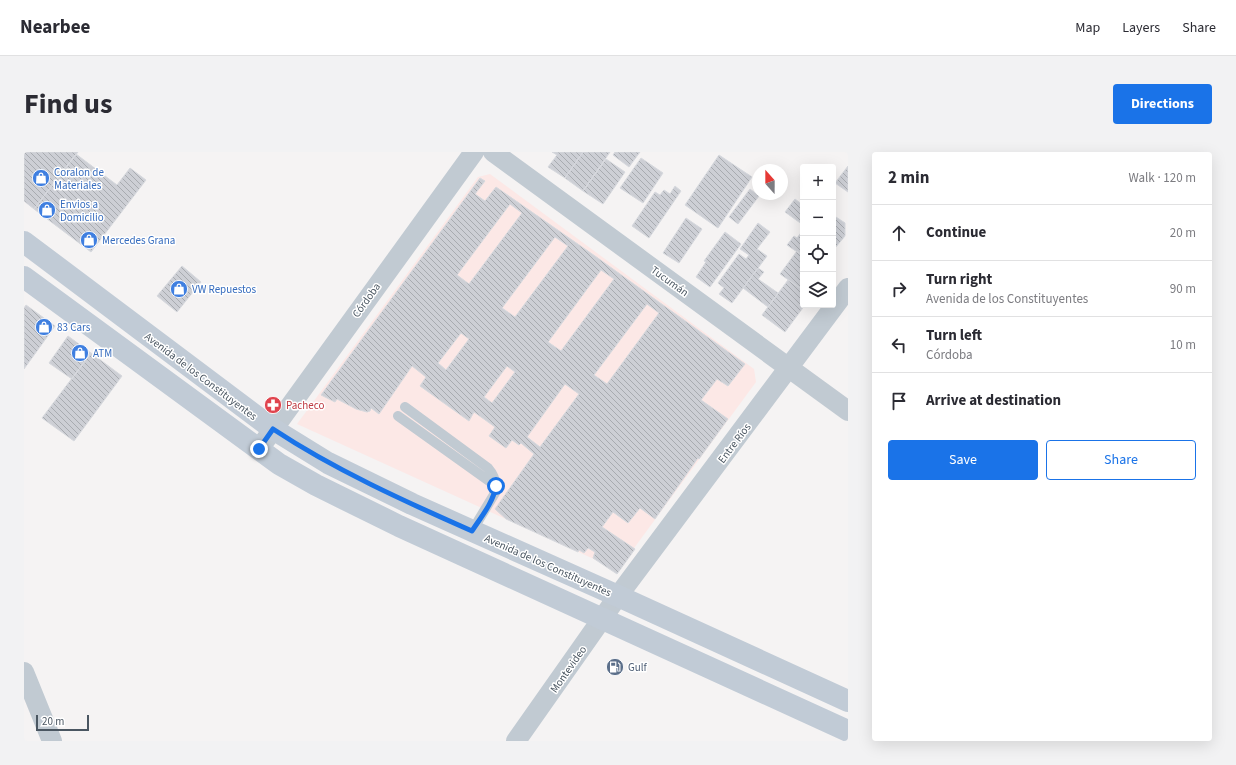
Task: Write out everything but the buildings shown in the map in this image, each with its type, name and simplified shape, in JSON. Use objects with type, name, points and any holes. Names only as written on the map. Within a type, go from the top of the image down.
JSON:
[{"type":"main road","name":"Avenida de los Constituyentes","points":[[24,242],[273,429],[328,463],[412,504],[848,701]]},
{"type":"main road","points":[[24,277],[259,449],[292,472],[316,486],[406,529],[848,731]]},
{"type":"street","name":"Córdoba","points":[[259,449],[474,152]]},
{"type":"street","name":"Tucumán","points":[[493,152],[848,411]]},
{"type":"street","name":"Entre Ríos","points":[[618,596],[790,368],[848,288]]},
{"type":"street","name":"Montevideo","points":[[516,741],[618,596]]},
{"type":"street","points":[[24,672],[52,741]]},
{"type":"lane","points":[[405,407],[488,468],[494,475],[496,486],[495,493],[472,531]]},
{"type":"lane","points":[[398,416],[496,486]]},
{"type":"shaded area","points":[[490,174],[754,369],[756,382],[618,570],[297,424],[478,177]]},
{"type":"place","name":"Coralon de Materiales","points":[[41,178]]},
{"type":"place","name":"Envios a Domicilio","points":[[47,210]]},
{"type":"place","name":"Mercedes Grana","points":[[89,240]]},
{"type":"place","name":"VW Repuestos","points":[[179,289]]},
{"type":"place","name":"83 Cars","points":[[44,327]]},
{"type":"place","name":"ATM","points":[[80,353]]},
{"type":"place","name":"Pacheco","points":[[273,405]]},
{"type":"place","name":"Gulf","points":[[615,667]]},
{"type":"route","points":[[259,449],[273,429],[328,463],[412,504],[472,531],[490,503],[495,493],[496,486]]}]
